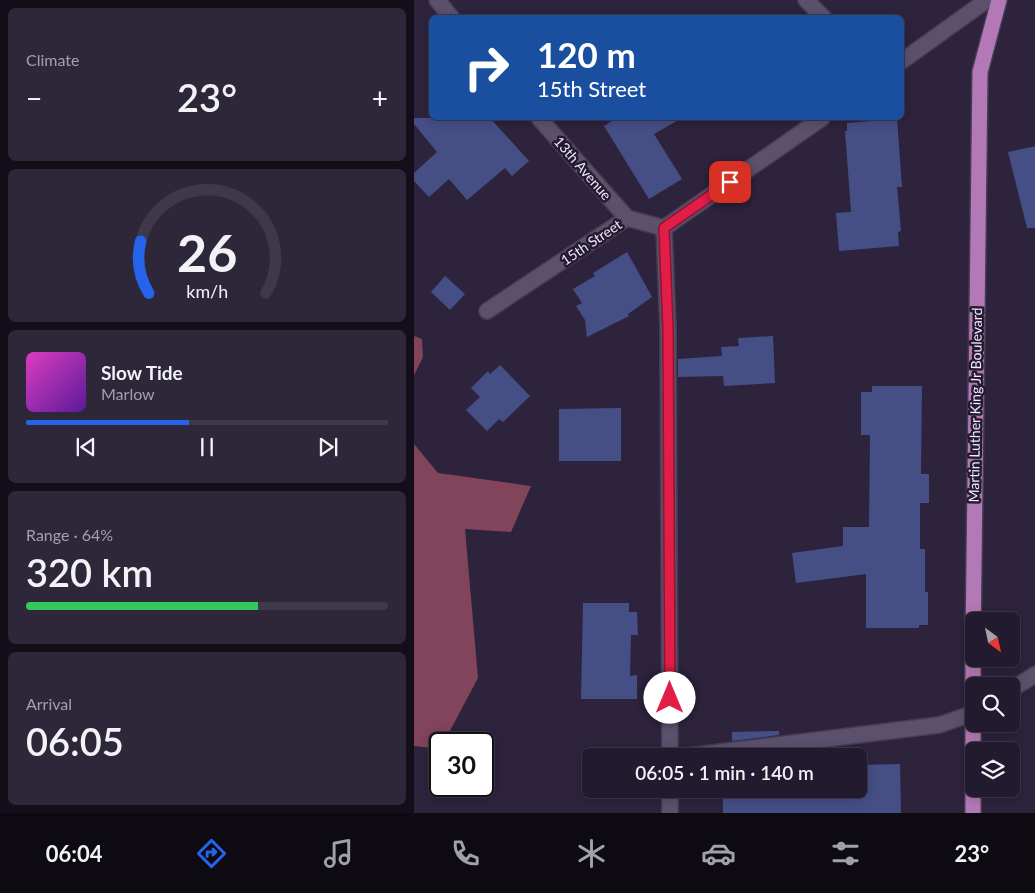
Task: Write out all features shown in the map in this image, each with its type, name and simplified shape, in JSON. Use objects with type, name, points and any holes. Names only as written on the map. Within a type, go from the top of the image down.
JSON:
[{"type":"main road","name":"Martin Luther King Jr Boulevard","points":[[973,677],[980,72],[999,0]]},
{"type":"main road","name":"Martin Luther King Jr Boulevard","points":[[973,732],[973,813]]},
{"type":"street","points":[[437,0],[450,15]]},
{"type":"street","points":[[806,0],[821,15]]},
{"type":"street","points":[[904,61],[988,0]]},
{"type":"street","name":"13th Avenue","points":[[541,120],[627,218]]},
{"type":"street","points":[[670,748],[668,328],[664,228],[819,120]]},
{"type":"street","name":"15th Street","points":[[487,311],[627,218],[664,228]]},
{"type":"street","points":[[1020,684],[1035,674]]},
{"type":"street","points":[[753,748],[939,725],[965,717]]},
{"type":"street","points":[[670,798],[670,813]]},
{"type":"shaded area","points":[[414,336],[422,339],[423,357],[414,375]]},
{"type":"shaded area","points":[[414,444],[438,473],[531,486],[511,532],[465,529],[478,678],[449,732],[429,732],[429,748],[414,746]]},
{"type":"building","points":[[414,118],[429,118],[429,120],[492,120],[529,161],[512,176],[505,168],[467,200],[449,179],[429,197],[414,181],[414,173],[437,152],[414,124]]},
{"type":"building","points":[[614,120],[678,120],[654,134],[682,179],[649,199],[604,126]]},
{"type":"building","points":[[897,120],[902,187],[897,187],[901,231],[898,232],[899,246],[839,251],[836,213],[851,212],[845,131],[847,131],[847,123]]},
{"type":"building","points":[[1036,146],[1036,228],[1027,228],[1008,152]]},
{"type":"building","points":[[627,252],[652,297],[628,314],[629,316],[587,337],[585,320],[576,306],[582,303],[573,289],[595,276],[593,273]]},
{"type":"building","points":[[445,276],[465,294],[450,310],[431,292]]},
{"type":"building","points":[[773,336],[775,383],[724,386],[723,376],[678,377],[678,359],[722,356],[721,347],[739,346],[738,338]]},
{"type":"building","points":[[500,365],[530,396],[503,422],[499,419],[487,431],[466,410],[480,397],[471,388],[488,371],[490,374]]},
{"type":"building","points":[[872,386],[922,386],[921,474],[929,474],[929,503],[920,503],[920,549],[925,549],[925,592],[928,592],[928,625],[919,625],[919,628],[866,628],[866,574],[796,583],[792,553],[843,546],[843,527],[869,527],[870,435],[861,435],[861,392],[872,392]]},
{"type":"building","points":[[621,408],[621,461],[559,461],[559,409]]},
{"type":"building","points":[[583,603],[629,603],[629,612],[637,612],[638,635],[631,635],[630,676],[637,675],[637,699],[581,699]]},
{"type":"building","points":[[779,731],[779,735],[732,741],[732,732]]},
{"type":"building","points":[[900,764],[901,813],[723,813],[723,798],[867,798],[867,765]]},
{"type":"route","points":[[670,698],[668,328],[664,228],[730,182]]}]
